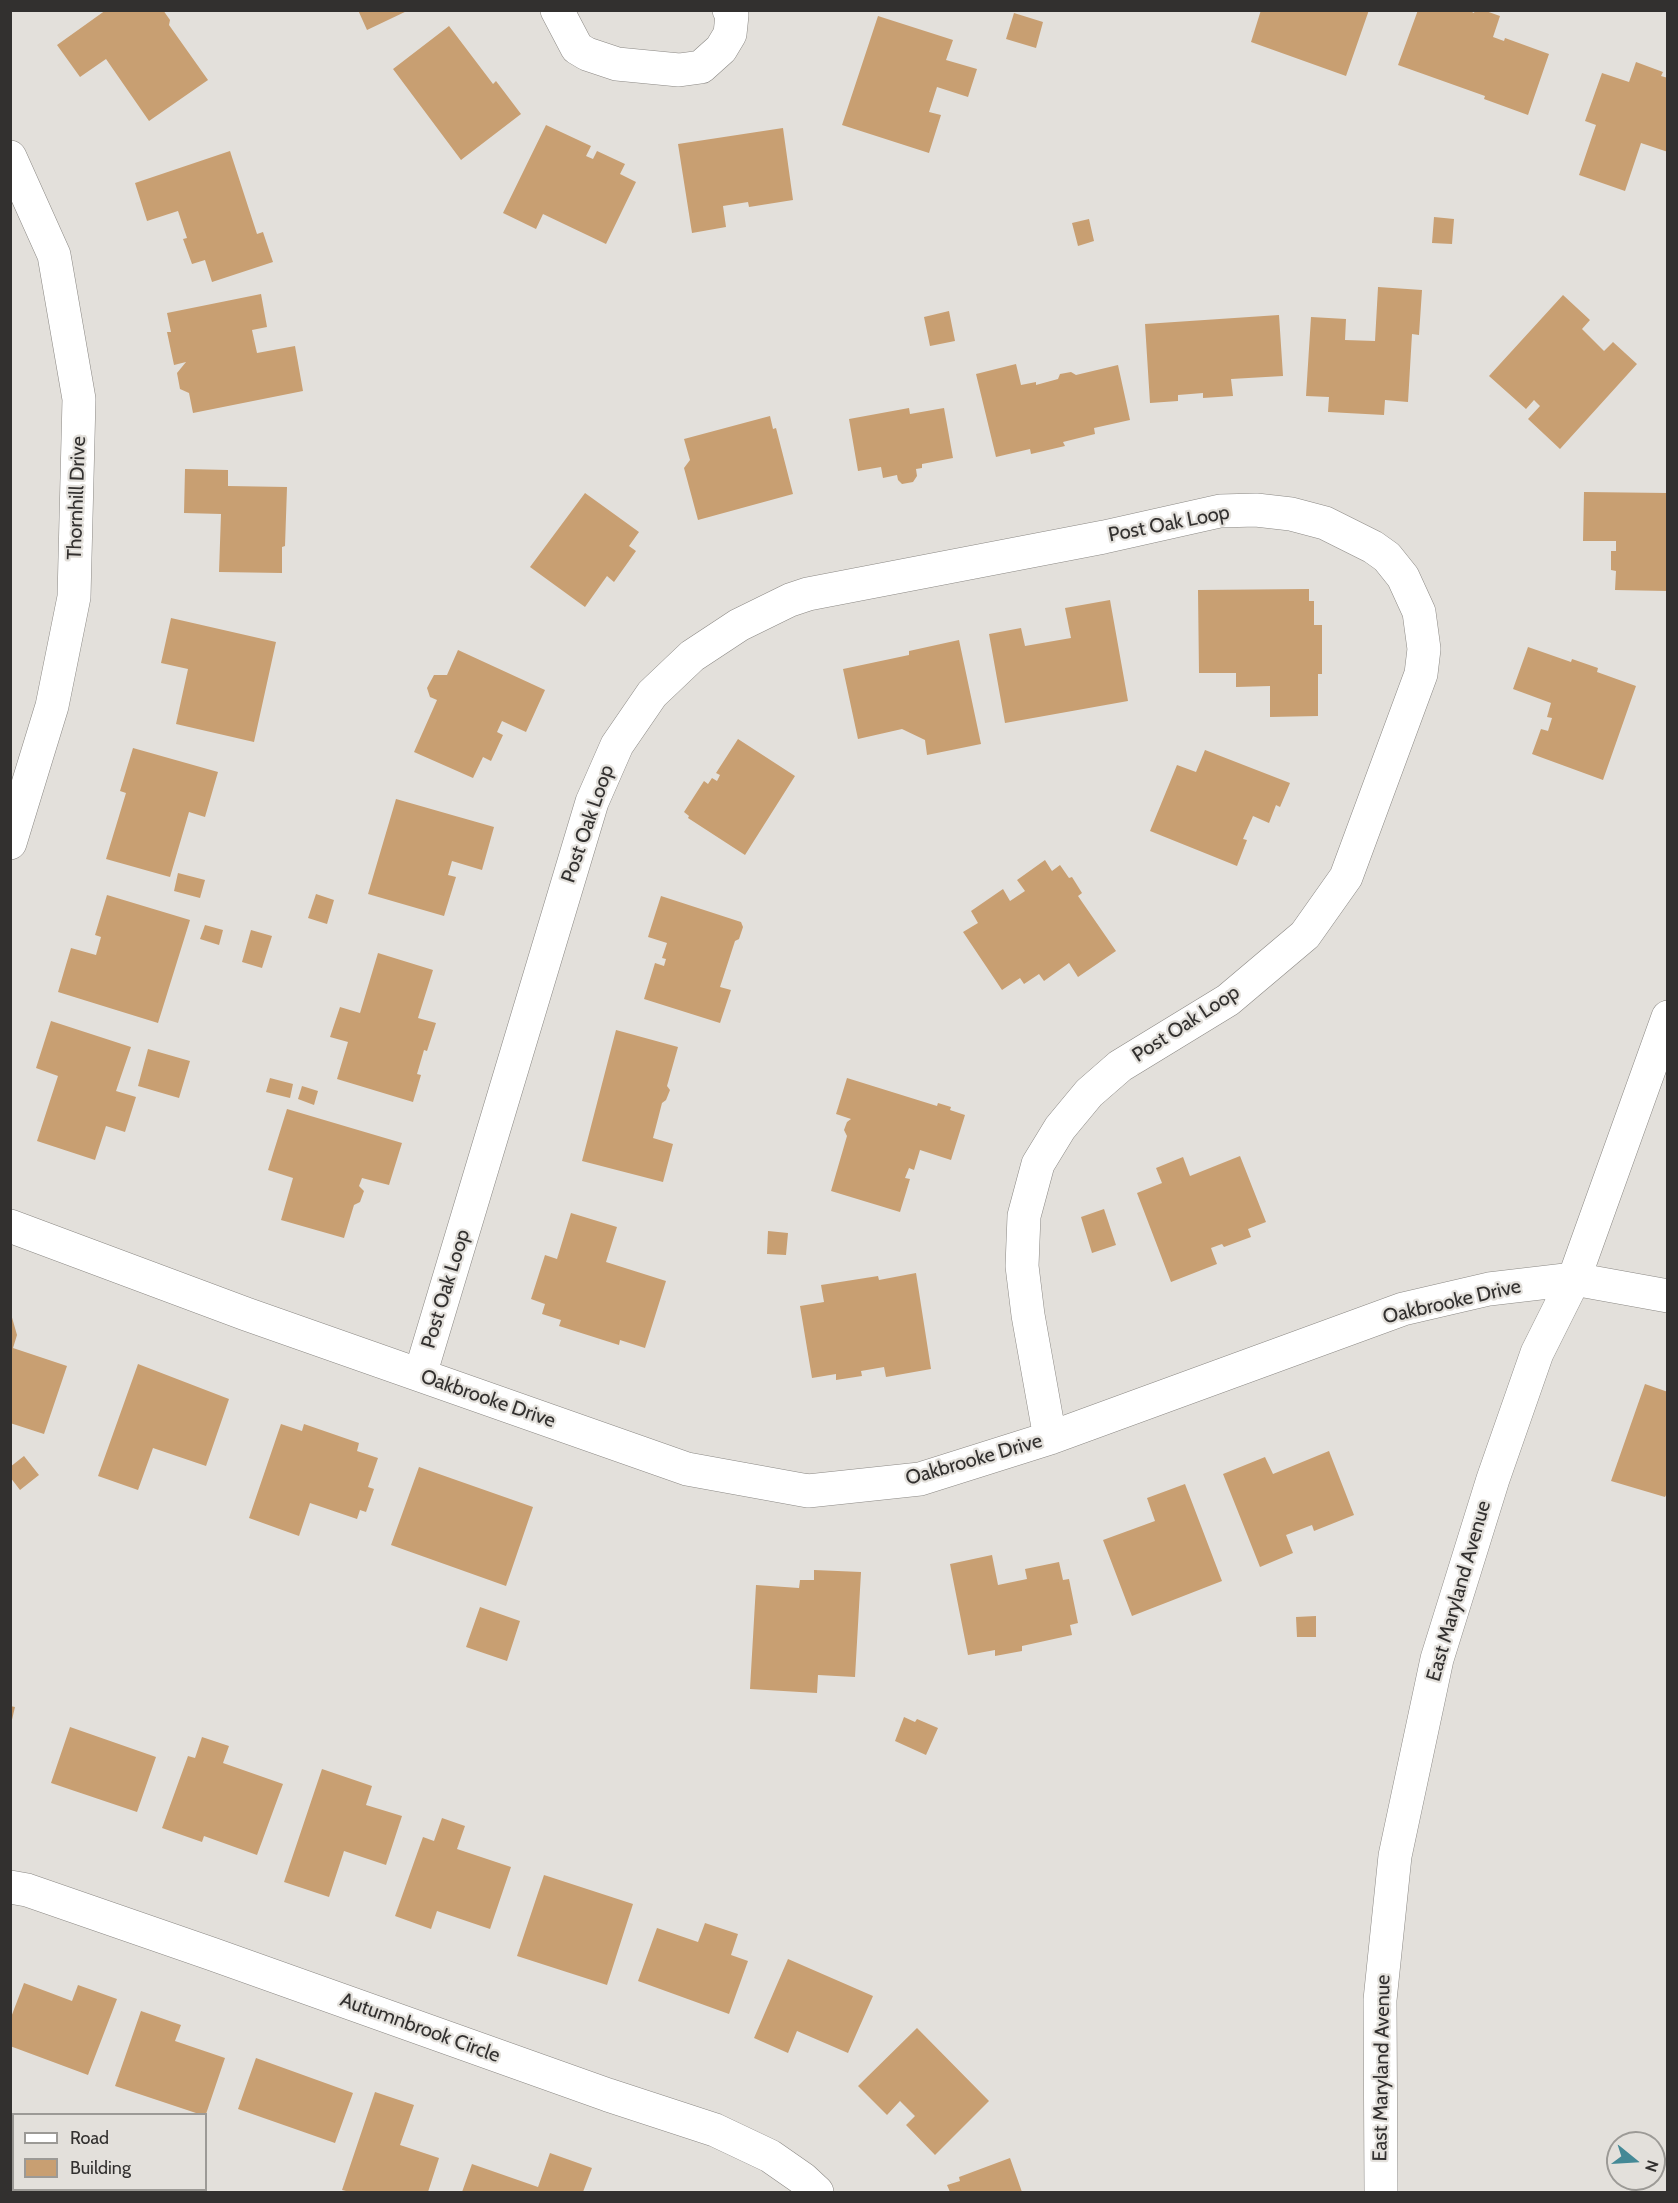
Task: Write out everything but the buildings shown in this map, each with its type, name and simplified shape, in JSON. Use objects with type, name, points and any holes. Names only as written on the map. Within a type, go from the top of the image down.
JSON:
[{"type":"street","points":[[557,10],[577,48],[587,54],[617,64],[679,70],[701,67],[721,50],[730,34],[732,15],[729,10]]},
{"type":"street","name":"Thornhill Drive","points":[[10,157],[54,255],[80,399],[74,597],[52,706],[10,843]]},
{"type":"street","name":"Post Oak Loop","points":[[420,1375],[592,801],[617,745],[652,694],[692,656],[739,625],[790,600],[808,594],[1104,537],[1220,511],[1279,512],[1325,523],[1373,547],[1387,557],[1403,577],[1419,612],[1424,649],[1421,674],[1346,877],[1305,935],[1228,1000],[1120,1066],[1089,1093],[1060,1128],[1038,1164],[1024,1216],[1022,1266],[1028,1315],[1050,1438]]},
{"type":"street","name":"East Maryland Avenue","points":[[1381,2193],[1380,2000],[1395,1856],[1437,1659],[1493,1479],[1537,1353],[1574,1279],[1668,1017]]},
{"type":"street","name":"Oakbrooke Drive","points":[[10,1226],[246,1314],[687,1469],[808,1491],[920,1479],[1050,1438],[1403,1309],[1489,1289],[1574,1279],[1668,1296]]},
{"type":"street","name":"Autumnbrook Circle","points":[[10,1887],[27,1890],[608,2095],[714,2130],[770,2156],[803,2179],[817,2193]]}]
